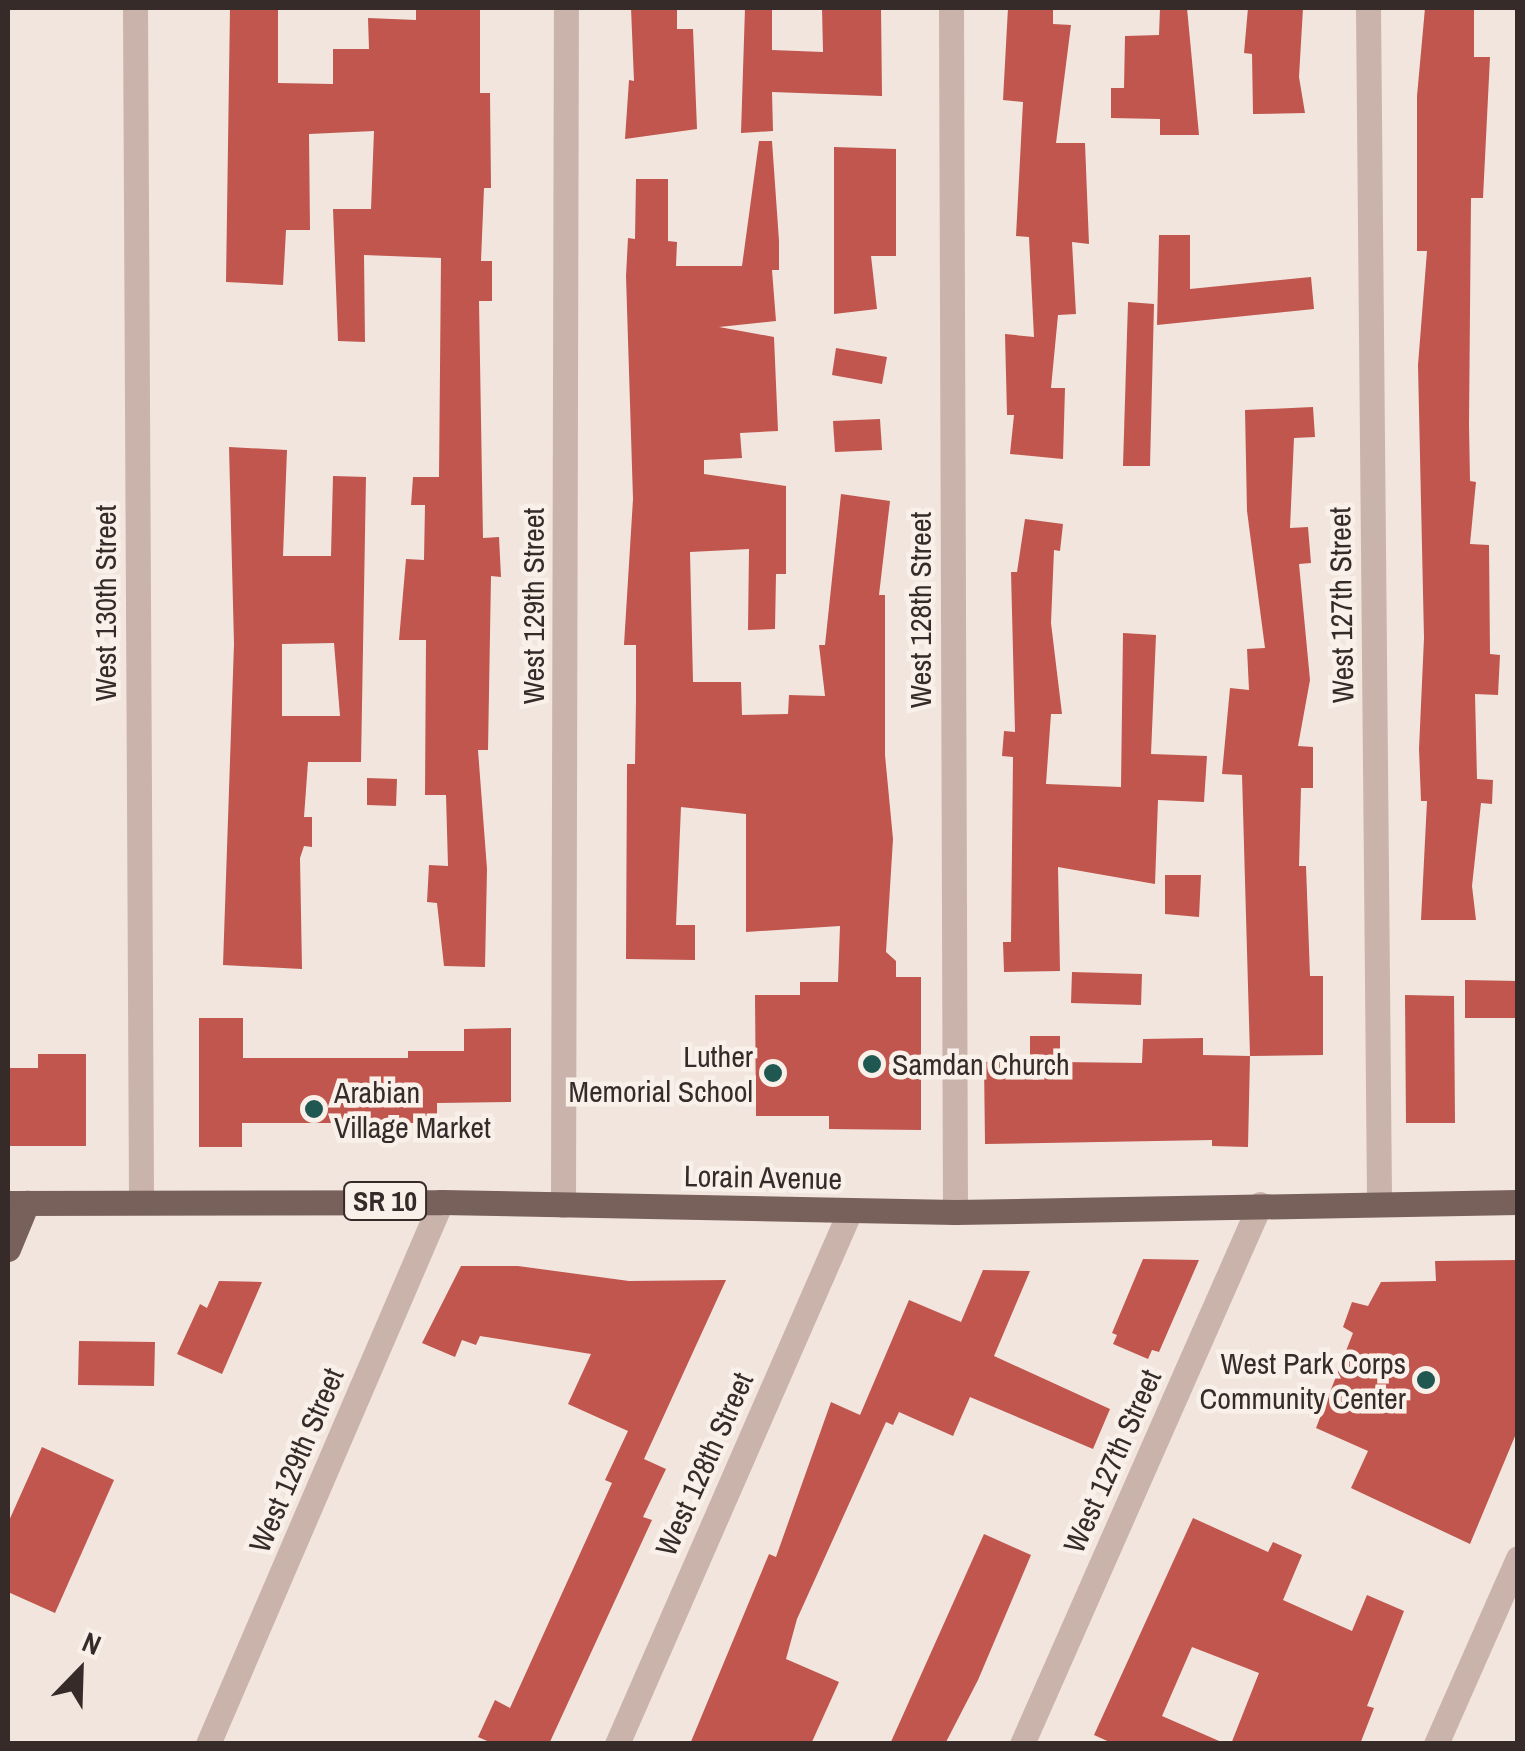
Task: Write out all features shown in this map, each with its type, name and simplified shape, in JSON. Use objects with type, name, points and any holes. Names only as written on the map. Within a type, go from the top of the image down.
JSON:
[{"type":"main road","name":"Lorain Avenue","points":[[17,1203],[141,1199],[955,1212],[1380,1201],[1518,1202]]},
{"type":"main road","points":[[8,1249],[17,1203]]},
{"type":"street","name":"West 130th Street","points":[[135,8],[141,1199]]},
{"type":"street","name":"West 129th Street","points":[[563,1205],[566,8]]},
{"type":"street","name":"West 128th Street","points":[[951,8],[955,1212]]},
{"type":"street","name":"West 127th Street","points":[[1368,8],[1380,1201]]},
{"type":"street","name":"West 129th Street","points":[[208,1744],[441,1202]]},
{"type":"street","name":"West 127th Street","points":[[1022,1744],[1260,1204]]},
{"type":"street","name":"West 128th Street","points":[[617,1744],[850,1211]]},
{"type":"street","points":[[1436,1744],[1518,1558]]},
{"type":"building","points":[[230,8],[278,8],[278,83],[333,84],[333,49],[369,49],[368,18],[416,20],[416,8],[480,8],[480,93],[490,93],[491,188],[484,188],[481,261],[492,261],[492,301],[479,301],[483,538],[499,537],[501,577],[491,576],[488,750],[478,750],[487,869],[485,967],[444,966],[437,903],[427,902],[429,865],[448,866],[446,795],[425,795],[426,640],[399,640],[406,559],[424,560],[425,505],[411,505],[413,477],[439,477],[441,258],[364,255],[365,342],[338,341],[333,209],[371,209],[374,131],[309,134],[310,230],[286,230],[283,285],[226,282]]},
{"type":"building","points":[[631,8],[677,8],[677,29],[693,29],[697,129],[625,139],[629,80],[634,81]]},
{"type":"building","points":[[745,8],[772,8],[772,50],[823,52],[822,8],[881,8],[882,96],[772,92],[773,131],[741,133]]},
{"type":"building","points":[[1008,8],[1053,8],[1053,24],[1071,25],[1056,143],[1085,143],[1089,244],[1072,242],[1076,314],[1058,315],[1051,388],[1065,388],[1063,459],[1010,454],[1014,415],[1007,415],[1005,334],[1034,337],[1029,237],[1016,236],[1023,102],[1003,100]]},
{"type":"building","points":[[1160,8],[1187,8],[1199,135],[1160,135],[1160,119],[1111,118],[1111,88],[1124,88],[1125,36],[1159,35]]},
{"type":"building","points":[[1248,8],[1303,8],[1299,77],[1305,113],[1253,114],[1252,54],[1244,53]]},
{"type":"building","points":[[1425,8],[1474,8],[1474,57],[1490,57],[1483,198],[1471,198],[1469,425],[1470,481],[1476,482],[1470,544],[1489,545],[1490,654],[1500,655],[1498,695],[1475,694],[1477,779],[1493,780],[1492,804],[1481,803],[1472,886],[1476,920],[1421,920],[1427,801],[1421,801],[1419,749],[1424,638],[1418,365],[1427,251],[1417,251],[1417,96]]},
{"type":"building","points":[[759,141],[772,141],[779,241],[779,270],[772,270],[776,321],[719,327],[774,337],[778,431],[740,433],[742,458],[704,460],[704,474],[786,486],[786,574],[776,574],[775,629],[748,630],[749,549],[690,552],[693,682],[741,682],[742,715],[788,714],[789,695],[825,696],[819,645],[825,645],[841,494],[890,501],[879,595],[885,595],[885,755],[893,839],[886,952],[896,961],[896,977],[921,977],[921,1130],[829,1129],[829,1116],[756,1116],[755,995],[800,995],[800,982],[838,982],[840,926],[746,932],[746,814],[681,807],[676,925],[695,925],[695,960],[626,959],[627,764],[635,764],[636,645],[624,645],[633,499],[626,276],[628,238],[635,239],[636,179],[668,179],[668,241],[677,242],[676,266],[742,266]]},
{"type":"building","points":[[834,147],[896,149],[896,256],[871,256],[877,309],[834,314]]},
{"type":"building","points":[[1159,235],[1190,235],[1190,289],[1311,277],[1314,309],[1157,325]]},
{"type":"building","points":[[1128,302],[1154,304],[1150,466],[1123,466]]},
{"type":"building","points":[[836,348],[887,357],[882,384],[832,375]]},
{"type":"building","points":[[1313,407],[1315,437],[1294,438],[1290,528],[1308,527],[1311,563],[1299,564],[1310,680],[1298,746],[1313,747],[1313,788],[1301,788],[1299,866],[1306,866],[1310,976],[1323,976],[1323,1055],[1250,1056],[1242,775],[1222,774],[1230,688],[1249,690],[1247,649],[1265,648],[1247,511],[1245,410]]},
{"type":"building","points":[[880,419],[882,450],[835,452],[833,421]]},
{"type":"building","points":[[229,447],[287,450],[283,556],[331,556],[333,476],[366,477],[361,762],[308,762],[304,817],[312,817],[312,847],[304,846],[300,858],[302,969],[223,965],[234,644]],"holes":[[[334,643],[340,716],[282,716],[282,644]]]},
{"type":"building","points":[[1025,519],[1063,524],[1060,551],[1054,550],[1051,623],[1062,714],[1051,714],[1046,784],[1121,787],[1123,633],[1156,635],[1151,754],[1207,756],[1204,802],[1158,800],[1155,884],[1058,867],[1060,971],[1004,972],[1003,942],[1011,942],[1013,757],[1002,756],[1004,731],[1015,732],[1011,572],[1017,572]]},
{"type":"building","points":[[367,778],[397,779],[396,806],[367,805]]},
{"type":"building","points":[[1165,875],[1201,875],[1199,917],[1165,914]]},
{"type":"building","points":[[1072,972],[1142,974],[1141,1005],[1071,1003]]},
{"type":"building","points":[[1465,980],[1518,981],[1518,1018],[1465,1018]]},
{"type":"building","points":[[1405,995],[1454,996],[1455,1123],[1406,1123]]},
{"type":"building","points":[[199,1018],[243,1018],[243,1058],[408,1058],[408,1051],[464,1051],[464,1029],[511,1028],[511,1102],[437,1103],[437,1123],[242,1123],[242,1147],[199,1147]]},
{"type":"building","points":[[1030,1036],[1060,1036],[1060,1062],[1142,1063],[1143,1039],[1203,1038],[1203,1055],[1250,1056],[1248,1147],[1212,1146],[1212,1140],[985,1144],[984,1062],[1030,1061]]},
{"type":"building","points":[[38,1054],[86,1054],[86,1146],[8,1146],[8,1068],[38,1068]]},
{"type":"building","points":[[1143,1259],[1199,1260],[1159,1352],[1152,1350],[1148,1359],[1113,1344],[1117,1335],[1112,1333]]},
{"type":"building","name":"West Park Corps Community Center","points":[[1518,1260],[1518,1429],[1470,1544],[1351,1488],[1368,1451],[1316,1428],[1353,1333],[1343,1327],[1352,1302],[1368,1306],[1381,1282],[1436,1281],[1435,1261]]},
{"type":"building","points":[[461,1266],[518,1266],[629,1281],[726,1280],[644,1459],[666,1469],[643,1517],[652,1520],[549,1744],[494,1744],[478,1737],[495,1700],[510,1708],[612,1483],[605,1480],[628,1431],[568,1404],[591,1354],[480,1336],[476,1345],[462,1340],[455,1357],[422,1343]]},
{"type":"building","points":[[983,1270],[1030,1271],[994,1356],[1110,1409],[1093,1449],[970,1397],[953,1436],[899,1412],[893,1425],[886,1422],[797,1619],[786,1659],[839,1682],[811,1744],[690,1744],[769,1554],[776,1557],[831,1402],[860,1415],[909,1300],[961,1322]]},
{"type":"building","points":[[219,1281],[262,1282],[222,1374],[177,1354],[200,1304],[207,1308]]},
{"type":"building","points":[[79,1341],[155,1342],[154,1386],[78,1385]]},
{"type":"building","points":[[42,1447],[114,1480],[55,1613],[8,1592],[8,1523]]},
{"type":"building","points":[[1193,1518],[1268,1552],[1273,1542],[1302,1555],[1283,1600],[1352,1631],[1367,1595],[1404,1611],[1367,1706],[1374,1708],[1360,1744],[1231,1744],[1259,1673],[1192,1647],[1162,1716],[1226,1744],[1114,1744],[1094,1735]]},
{"type":"building","points":[[984,1534],[1031,1555],[978,1680],[945,1744],[890,1744]]},
{"type":"place","name":"Samdan Church","points":[[872,1064]]},
{"type":"place","name":"Luther Memorial School","points":[[773,1073]]},
{"type":"place","name":"Arabian Village Market","points":[[314,1109]]},
{"type":"place","name":"West Park Corps Community Center","points":[[1426,1380]]}]
